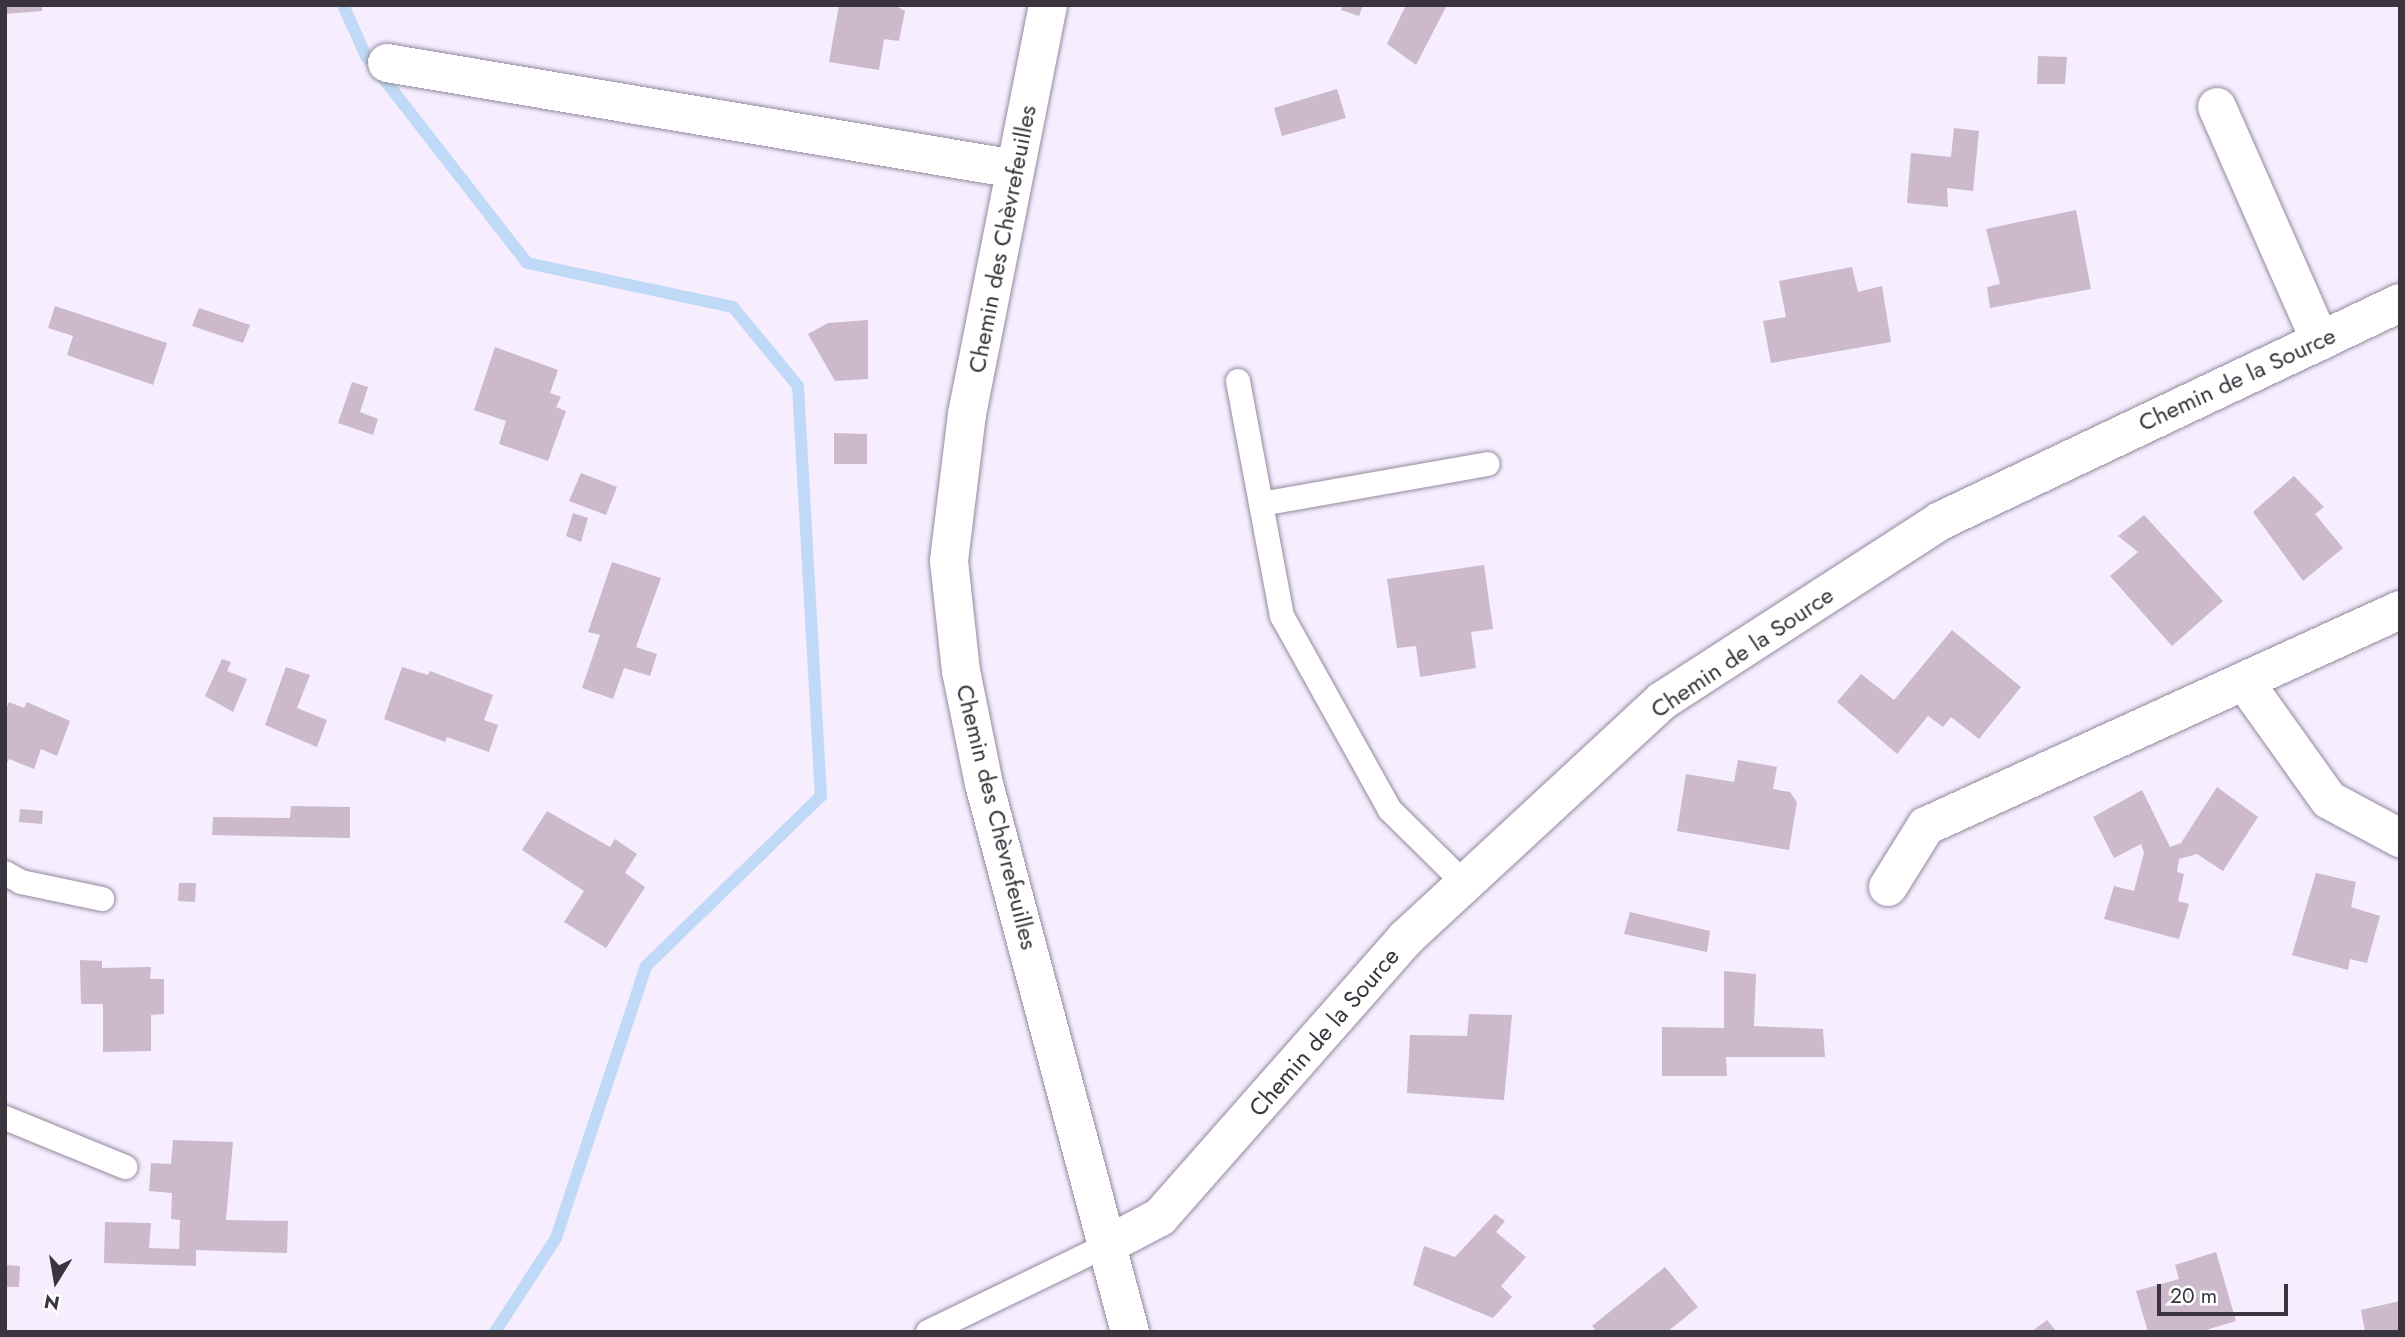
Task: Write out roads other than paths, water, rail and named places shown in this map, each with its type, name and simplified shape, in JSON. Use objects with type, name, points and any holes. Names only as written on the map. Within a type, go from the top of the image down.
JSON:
[{"type":"street","name":"Chemin des Chèvrefeuilles","points":[[1048,5],[967,414],[948,561],[961,671],[984,784],[1109,1244],[1130,1332]]},
{"type":"street","points":[[387,63],[1016,169]]},
{"type":"street","points":[[2217,107],[2320,341]]},
{"type":"street","name":"Chemin de la Source","points":[[1109,1244],[1160,1217],[1406,938],[1662,701],[1940,521],[2400,303]]},
{"type":"street","points":[[1888,887],[1926,827],[2400,610]]},
{"type":"street","points":[[2244,681],[2329,800],[2400,838]]},
{"type":"lane","points":[[1238,381],[1282,616],[1390,810],[1465,884]]},
{"type":"lane","points":[[1261,504],[1487,464]]},
{"type":"lane","points":[[5,873],[21,882],[102,899]]},
{"type":"lane","points":[[5,1118],[125,1167]]},
{"type":"lane","points":[[928,1332],[1109,1244]]},
{"type":"waterway","points":[[343,5],[366,56],[527,263],[733,307],[798,386],[821,796],[646,966],[556,1238],[495,1332]]}]
